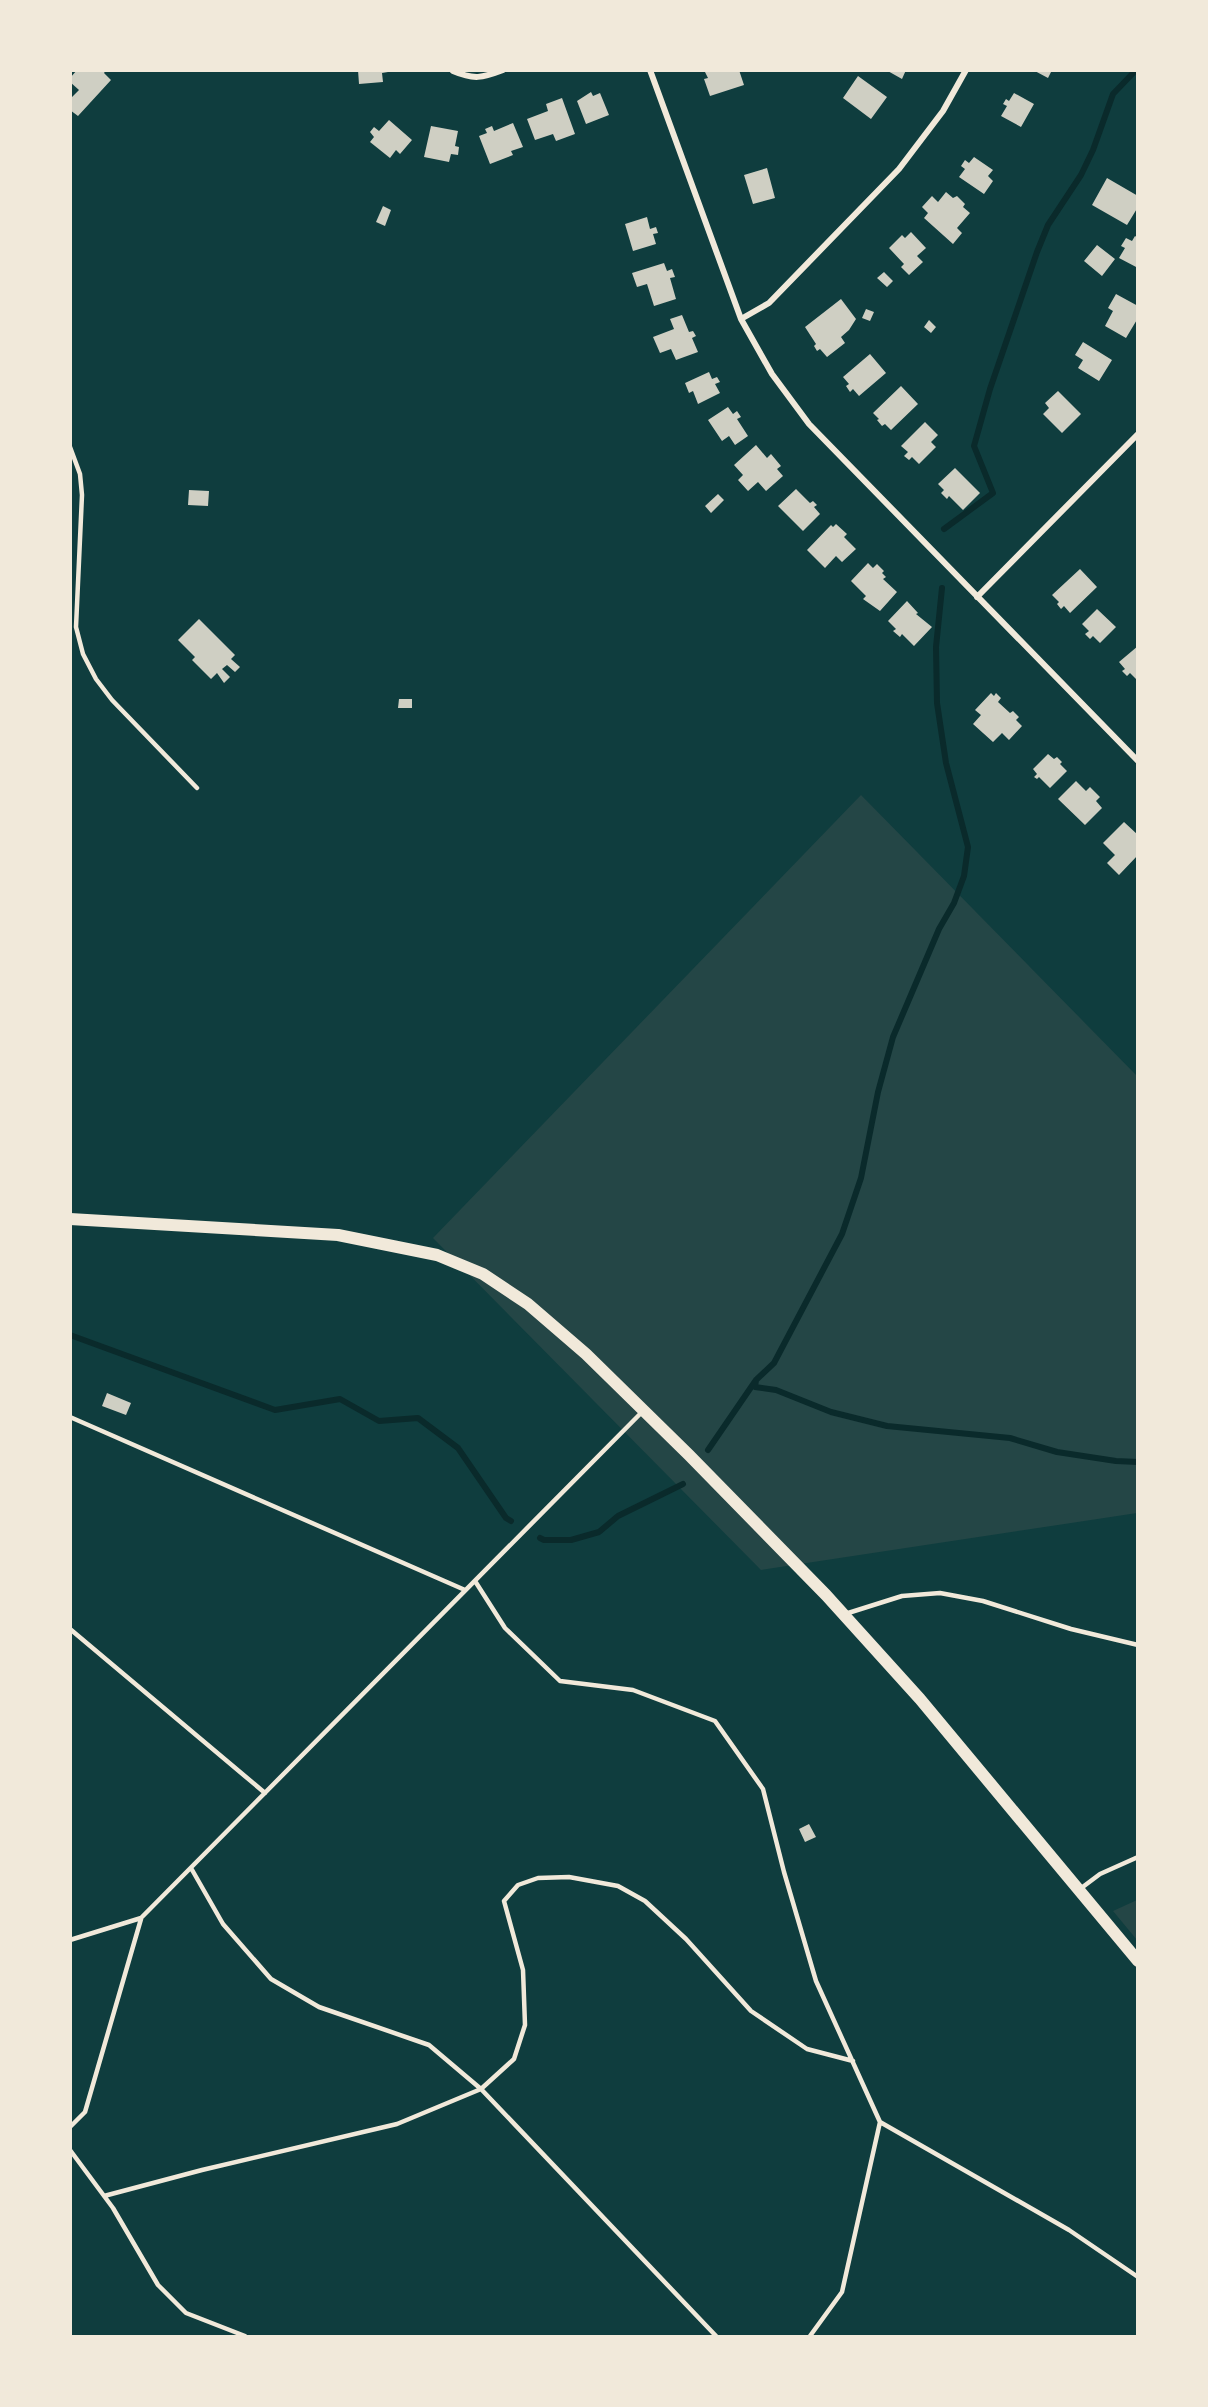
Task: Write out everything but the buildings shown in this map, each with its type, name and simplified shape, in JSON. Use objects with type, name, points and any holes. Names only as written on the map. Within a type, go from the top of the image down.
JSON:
[{"type":"main road","points":[[70,1220],[338,1235],[437,1255],[483,1274],[528,1304],[586,1354],[643,1410],[843,1614],[920,1699],[1137,1960]]},
{"type":"street","points":[[453,71],[468,77],[483,78],[503,70]]},
{"type":"street","points":[[650,70],[741,320],[772,374],[809,424],[1137,761]]},
{"type":"street","points":[[741,320],[769,303],[899,169],[943,111],[966,70]]},
{"type":"street","points":[[977,597],[1137,434]]},
{"type":"lane","points":[[70,447],[80,474],[82,495],[76,627],[83,654],[96,679],[112,700],[197,788]]},
{"type":"lane","points":[[70,1940],[141,1918],[643,1410]]},
{"type":"lane","points":[[70,1417],[465,1590]]},
{"type":"lane","points":[[475,1581],[505,1628],[560,1681],[633,1690],[715,1721],[763,1790],[816,1982],[880,2122],[1069,2230],[1137,2277]]},
{"type":"lane","points":[[843,1614],[902,1596],[940,1593],[983,1601],[1071,1629],[1137,1646]]},
{"type":"lane","points":[[70,1629],[265,1793]]},
{"type":"lane","points":[[1079,1890],[1100,1874],[1137,1857]]},
{"type":"lane","points":[[191,1868],[223,1924],[271,1979],[319,2007],[429,2045],[481,2089],[716,2337]]},
{"type":"lane","points":[[104,2196],[202,2170],[397,2124],[481,2089],[514,2059],[525,2025],[524,1970],[504,1901],[518,1885],[538,1878],[569,1877],[618,1886],[645,1901],[686,1939],[750,2011],[807,2049],[852,2061]]},
{"type":"lane","points":[[70,2127],[85,2112],[141,1918]]},
{"type":"lane","points":[[810,2337],[842,2292],[880,2122]]},
{"type":"lane","points":[[70,2150],[104,2196],[158,2285],[186,2313],[245,2337]]},
{"type":"shaded area","points":[[861,795],[1137,1076],[1137,1513],[761,1570],[433,1238]]},
{"type":"shaded area","points":[[1137,1900],[1137,1940],[1113,1911]]},
{"type":"waterway","points":[[944,529],[993,493],[974,446],[990,389],[1048,225],[1081,175],[1093,150],[1113,94],[1136,70]]},
{"type":"waterway","points":[[708,1450],[756,1380],[774,1363],[842,1234],[861,1178],[878,1092],[893,1037],[964,876],[968,847],[946,763],[937,703],[936,647],[942,588]]},
{"type":"waterway","points":[[70,1335],[275,1410],[340,1399],[379,1421],[418,1418],[458,1448],[506,1518],[511,1521]]},
{"type":"waterway","points":[[756,1380],[755,1387],[776,1390],[831,1412],[887,1426],[1010,1438],[1057,1452],[1138,1462]]},
{"type":"waterway","points":[[540,1538],[571,1540],[599,1532],[618,1516],[683,1484]]}]
